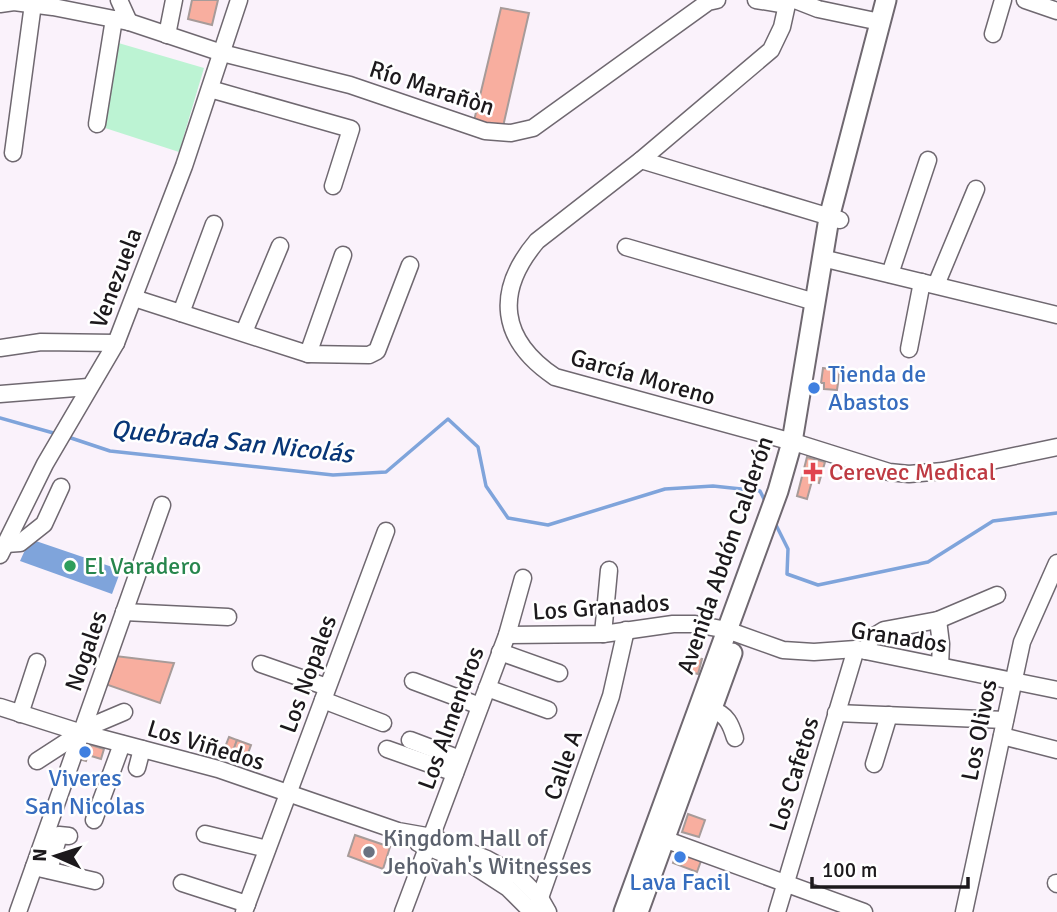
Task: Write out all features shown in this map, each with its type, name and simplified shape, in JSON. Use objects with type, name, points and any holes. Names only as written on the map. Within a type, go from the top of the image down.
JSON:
[{"type":"main road","name":"Avenida Abdón Calderón","points":[[638,912],[658,837],[782,493],[796,443],[834,219],[886,0]]},
{"type":"main road","name":"Avenida Abdón Calderón","points":[[834,219],[899,0]]},
{"type":"main road","name":"Avenida Abdón Calderón","points":[[796,443],[815,302],[827,259]]},
{"type":"main road","name":"Avenida Abdón Calderón","points":[[624,912],[712,710],[733,632]]},
{"type":"street","points":[[97,124],[121,21],[120,0]]},
{"type":"street","points":[[167,35],[174,0]]},
{"type":"street","name":"Venezuela","points":[[1,552],[67,424],[117,343],[184,166],[239,0]]},
{"type":"street","name":"Río Marañòn","points":[[0,4],[33,4],[121,21],[222,53],[350,85],[471,128],[511,133],[540,124],[708,2],[717,0]]},
{"type":"street","points":[[756,0],[790,2],[880,22]]},
{"type":"street","points":[[993,34],[1003,0]]},
{"type":"street","points":[[1025,0],[1057,10]]},
{"type":"street","name":"García Moreno","points":[[790,2],[778,39],[771,50],[641,160],[537,241],[524,256],[512,278],[510,292],[510,317],[517,338],[528,355],[555,377],[796,443],[876,470],[909,474],[943,471],[1057,447]]},
{"type":"street","points":[[13,153],[33,4]]},
{"type":"street","points":[[210,89],[351,129],[333,186]]},
{"type":"street","points":[[641,160],[834,219]]},
{"type":"street","points":[[890,274],[928,160]]},
{"type":"street","points":[[909,349],[929,283],[976,189]]},
{"type":"street","points":[[181,313],[214,224]]},
{"type":"street","points":[[244,332],[280,246]]},
{"type":"street","points":[[626,247],[815,302]]},
{"type":"street","points":[[307,354],[343,255]]},
{"type":"street","points":[[827,259],[1057,314]]},
{"type":"street","points":[[134,298],[307,354],[374,354],[410,265]]},
{"type":"street","points":[[0,348],[41,342],[117,343]]},
{"type":"street","points":[[0,394],[88,387]]},
{"type":"street","points":[[1,552],[20,543],[41,527],[61,487]]},
{"type":"street","name":"Nogales","points":[[41,868],[82,733],[162,505]]},
{"type":"street","name":"Los Nopales","points":[[246,908],[386,531]]},
{"type":"street","name":"Los Olivos","points":[[964,912],[1022,642],[1049,601],[1057,563]]},
{"type":"street","points":[[603,635],[609,570]]},
{"type":"street","name":"Los Almendros","points":[[403,912],[507,635],[523,578]]},
{"type":"street","points":[[861,650],[871,638],[884,630],[937,620],[996,595]]},
{"type":"street","points":[[124,612],[228,617]]},
{"type":"street","points":[[937,620],[941,644],[940,666]]},
{"type":"street","name":"Los Granados","points":[[507,635],[603,635],[673,624],[695,624],[733,632]]},
{"type":"street","name":"Calle A","points":[[539,909],[611,696],[626,630]]},
{"type":"street","name":"Granados","points":[[733,632],[783,650],[861,650],[1057,690]]},
{"type":"street","name":"Los Cafetos","points":[[776,912],[836,713],[861,650]]},
{"type":"street","points":[[500,652],[559,673]]},
{"type":"street","points":[[20,714],[37,662]]},
{"type":"street","points":[[261,664],[383,723]]},
{"type":"street","points":[[413,681],[480,706]]},
{"type":"street","points":[[487,688],[548,710]]},
{"type":"street","name":"Los Viñedos","points":[[0,708],[218,769],[398,831],[474,866],[539,909]]},
{"type":"street","points":[[712,710],[727,718],[735,738]]},
{"type":"street","points":[[37,761],[91,726],[124,712]]},
{"type":"street","points":[[836,713],[888,715],[1003,728],[1057,750]]},
{"type":"street","points":[[874,764],[888,715]]},
{"type":"street","points":[[410,740],[458,766]]},
{"type":"street","points":[[94,820],[122,744]]},
{"type":"street","points":[[137,768],[142,749]]},
{"type":"street","points":[[387,749],[458,766]]},
{"type":"street","points":[[205,834],[267,849]]},
{"type":"street","points":[[18,912],[59,835],[69,836]]},
{"type":"street","points":[[658,837],[864,912]]},
{"type":"street","points":[[41,868],[95,881]]},
{"type":"street","points":[[182,883],[246,908]]},
{"type":"green space","points":[[115,42],[204,68],[179,152],[102,127]]},
{"type":"water","name":"El Varadero","points":[[30,539],[121,570],[112,594],[20,561]]},
{"type":"building","points":[[192,0],[218,0],[212,25],[188,19]]},
{"type":"building","points":[[501,8],[529,13],[502,131],[473,125]]},
{"type":"building","points":[[823,368],[840,370],[837,390],[824,389],[824,383],[821,383]]},
{"type":"building","name":"Cerevec Medical","points":[[807,457],[825,462],[819,483],[812,481],[807,499],[797,496]]},
{"type":"building","points":[[115,656],[174,663],[160,703],[105,684]]},
{"type":"building","points":[[690,656],[702,659],[698,674],[687,671]]},
{"type":"building","points":[[229,737],[237,740],[231,758],[222,755]]},
{"type":"building","points":[[237,740],[251,745],[247,756],[233,751]]},
{"type":"building","name":"Viveres San Nicolas","points":[[87,744],[91,745],[86,761],[79,759]]},
{"type":"building","points":[[91,745],[104,749],[101,759],[88,755]]},
{"type":"building","points":[[688,814],[705,820],[699,837],[682,832]]},
{"type":"building","name":"Kingdom Hall of Jehovah's Witnesses","points":[[355,835],[390,847],[383,869],[348,856]]},
{"type":"building","points":[[678,849],[702,858],[697,872],[673,863]]},
{"type":"waterway","name":"Quebrada San Nicolás","points":[[0,418],[57,434]]},
{"type":"waterway","name":"Quebrada San Nicolás","points":[[68,437],[110,451],[333,475],[386,472],[448,419],[478,447],[486,486],[508,518],[548,525],[665,489],[713,486],[760,491],[766,503]]},
{"type":"waterway","name":"Quebrada San Nicolás","points":[[775,523],[788,549],[787,574],[818,585],[928,562],[993,521],[1057,513]]},
{"type":"place","name":"Tienda de Abastos","points":[[814,388]]},
{"type":"place","name":"Cerevec Medical","points":[[813,472]]},
{"type":"place","name":"El Varadero","points":[[70,566]]},
{"type":"place","name":"Viveres San Nicolas","points":[[85,752]]},
{"type":"place","name":"Kingdom Hall of Jehovah's Witnesses","points":[[369,852]]},
{"type":"place","name":"Lava Facil","points":[[680,857]]}]
